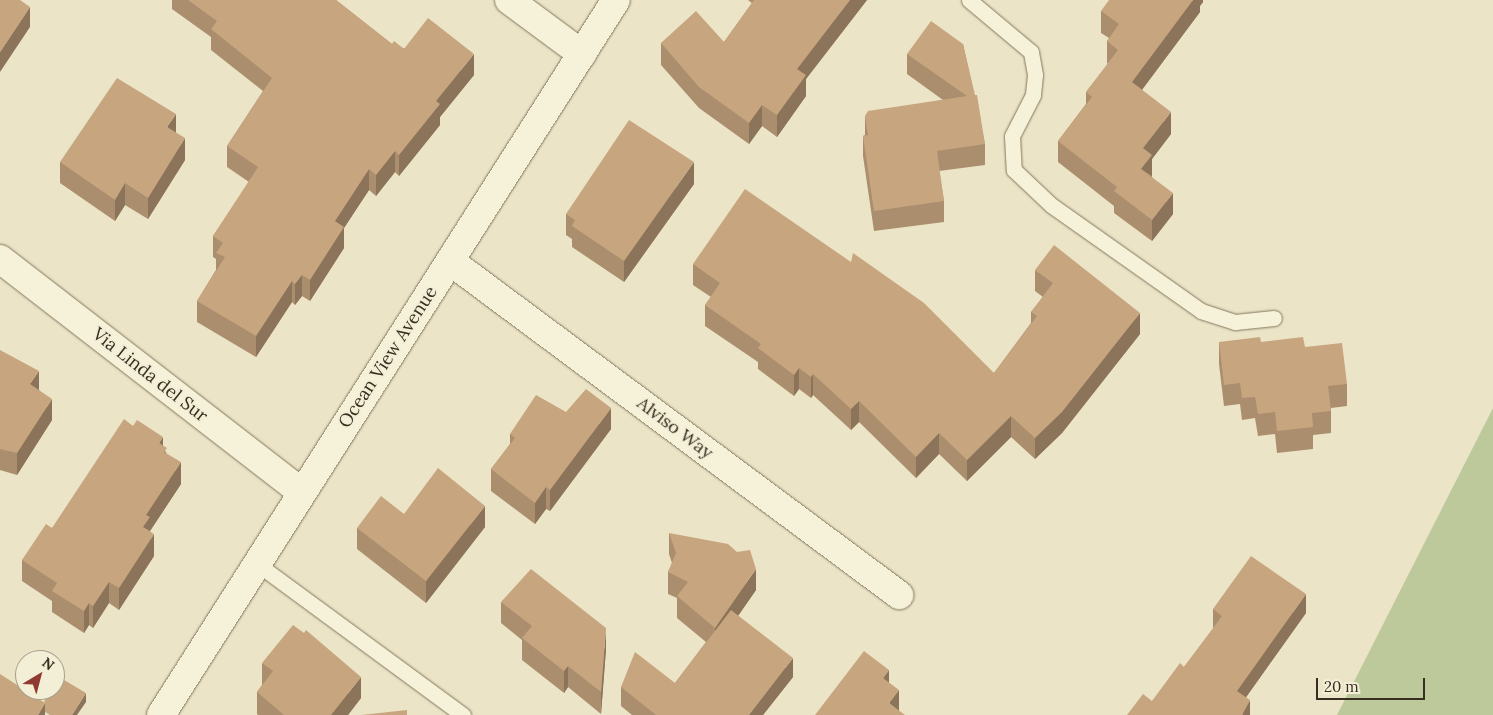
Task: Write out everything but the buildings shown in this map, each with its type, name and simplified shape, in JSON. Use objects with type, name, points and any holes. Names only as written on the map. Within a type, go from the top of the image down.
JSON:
[{"type":"street","points":[[510,0],[582,54]]},
{"type":"street","name":"Ocean View Avenue","points":[[161,715],[301,492],[616,0]]},
{"type":"street","name":"Via Linda del Sur","points":[[0,258],[301,492]]},
{"type":"street","name":"Alviso Way","points":[[450,261],[899,595]]},
{"type":"lane","points":[[969,0],[1031,52],[1035,75],[1033,95],[1012,136],[1014,170],[1052,205],[1201,311],[1235,322],[1274,318]]},
{"type":"lane","points":[[256,563],[463,715]]},
{"type":"green space","points":[[1493,408],[1493,715],[1337,715]]}]
